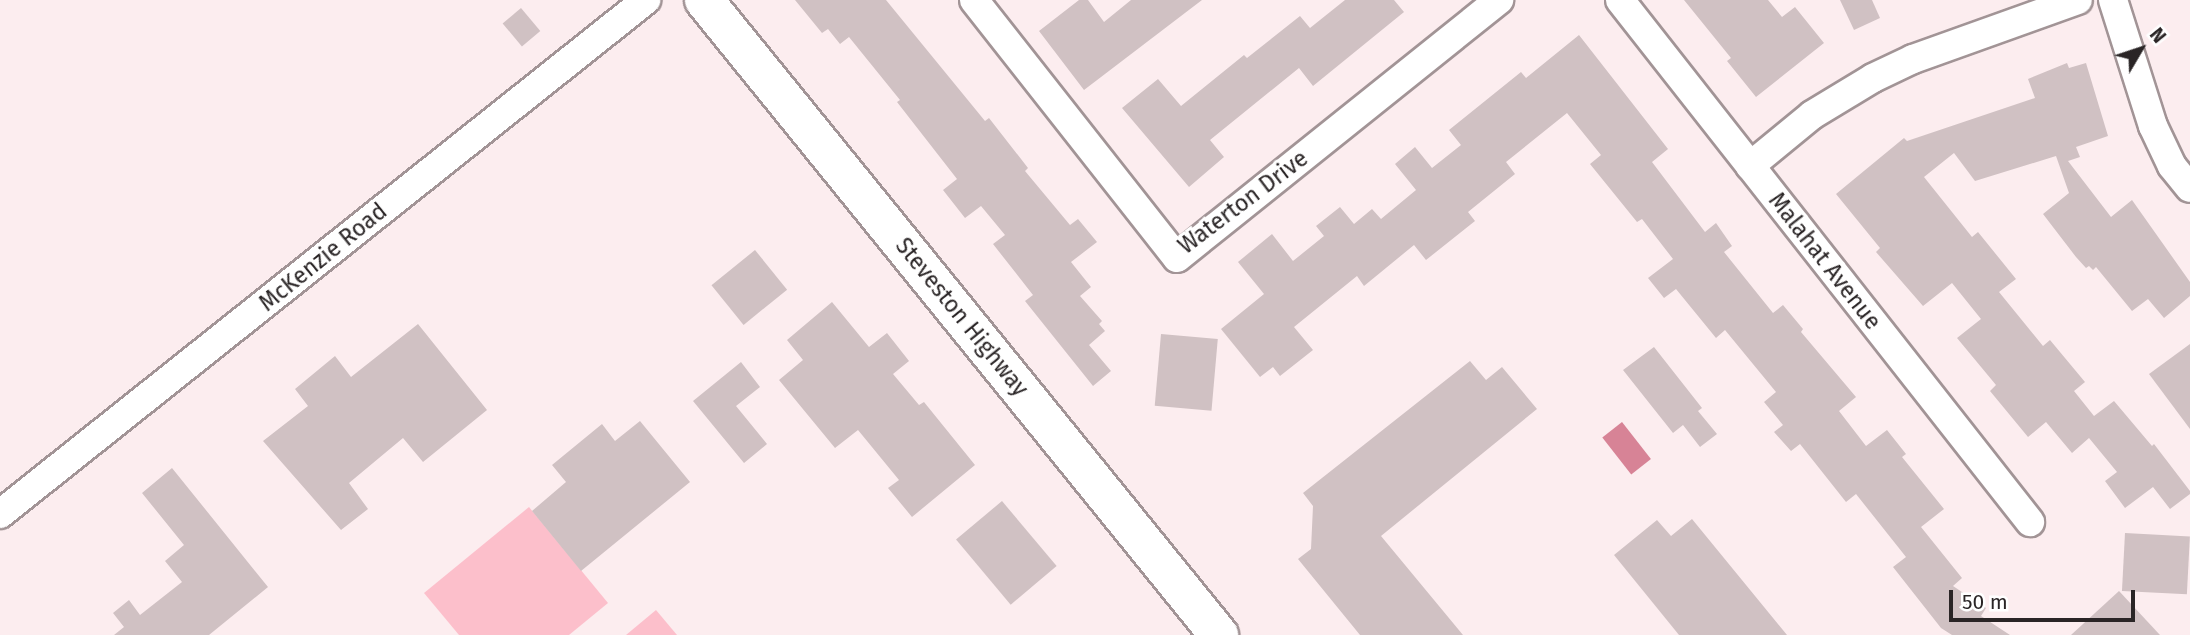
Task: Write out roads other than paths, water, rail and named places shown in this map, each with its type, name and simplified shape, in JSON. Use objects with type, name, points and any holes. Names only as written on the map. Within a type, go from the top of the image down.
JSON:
[{"type":"main road","name":"Steveston Highway","points":[[704,0],[1219,635]]},
{"type":"street","name":"McKenzie Road","points":[[0,514],[646,0]]},
{"type":"street","name":"Waterton Drive","points":[[974,0],[1177,258],[1499,0]]},
{"type":"street","name":"Malahat Avenue","points":[[1620,0],[2029,522]]},
{"type":"street","points":[[1750,166],[1811,115],[1873,78],[1913,59],[2078,0]]},
{"type":"street","points":[[2113,0],[2154,126],[2172,166],[2190,188]]}]
